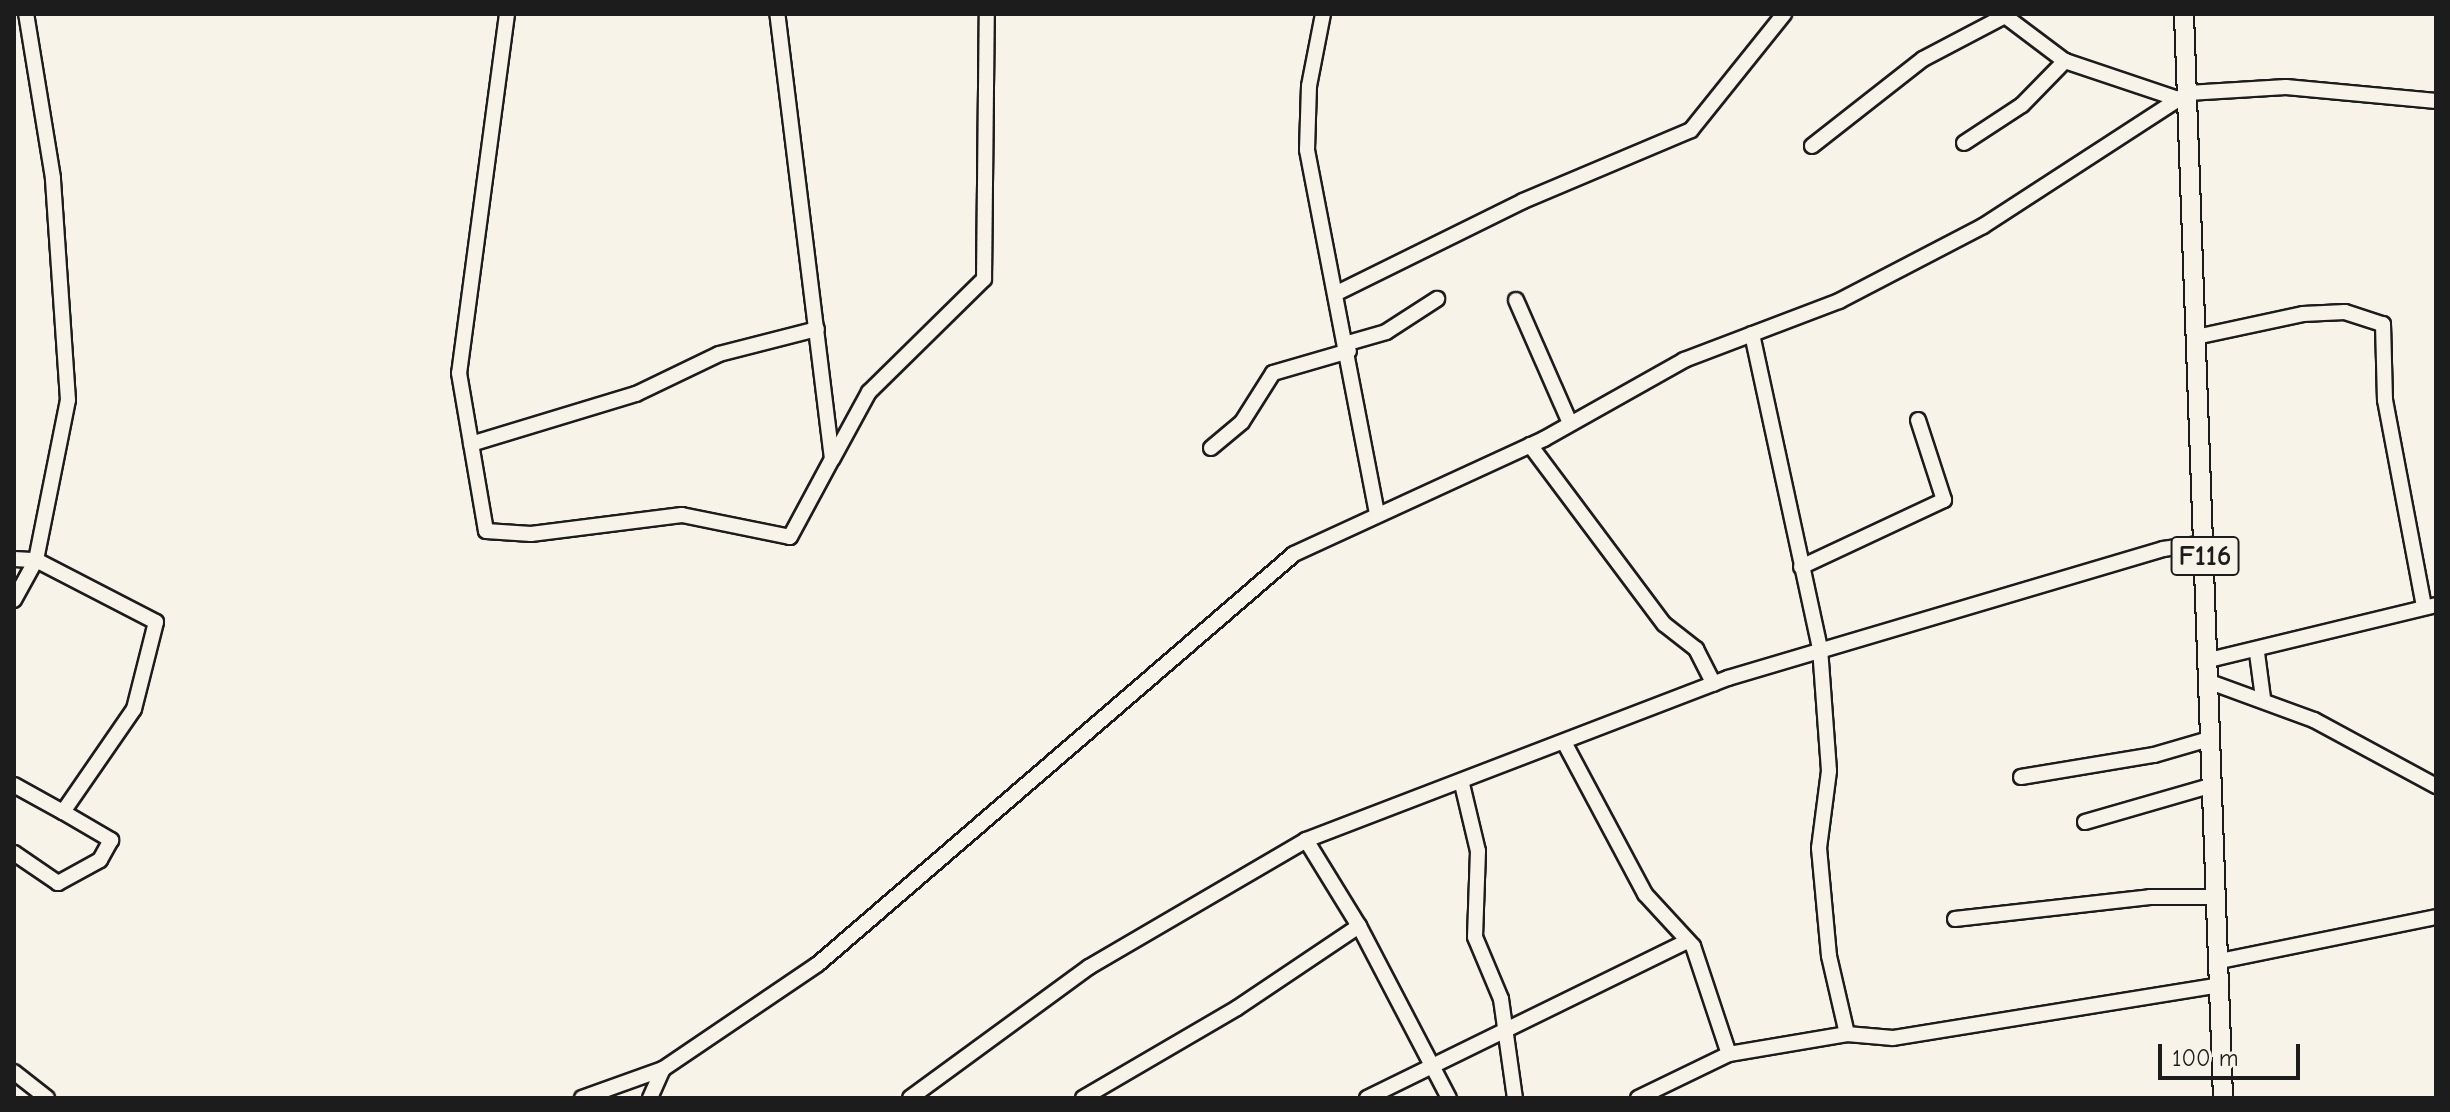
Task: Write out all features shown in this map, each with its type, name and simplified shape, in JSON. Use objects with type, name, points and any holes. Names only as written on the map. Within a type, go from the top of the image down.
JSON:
[{"type":"main road","name":"F116","points":[[2184,14],[2183,96],[2210,682],[2223,1098]]},
{"type":"street","points":[[14,600],[36,560],[68,400],[53,178],[26,14]]},
{"type":"street","points":[[507,14],[459,373],[486,531],[531,534],[682,515],[790,537],[869,392],[984,279],[987,14]]},
{"type":"street","points":[[777,14],[832,459]]},
{"type":"street","points":[[1323,14],[1309,86],[1307,150],[1339,292],[1377,512]]},
{"type":"street","points":[[1339,292],[1523,201],[1691,130],[1784,14]]},
{"type":"street","points":[[1812,146],[1923,59],[2005,16],[2065,61],[2183,96],[2286,87],[2436,101]]},
{"type":"street","points":[[1964,143],[2022,105],[2065,61]]},
{"type":"street","points":[[582,1098],[663,1069],[818,964],[1294,554],[1377,512],[1530,445],[1684,360],[1839,301],[1983,226],[2183,96]]},
{"type":"street","points":[[1211,448],[1242,422],[1273,373],[1386,332],[1437,299]]},
{"type":"street","points":[[1516,300],[1570,423]]},
{"type":"street","points":[[2196,337],[2303,314],[2345,312],[2383,324],[2385,400],[2430,606],[2257,653],[2209,660]]},
{"type":"street","points":[[471,444],[623,399],[719,354],[817,329]]},
{"type":"street","points":[[1752,334],[1820,648],[1829,771],[1819,848],[1829,956],[1847,1034]]},
{"type":"street","points":[[1801,567],[1944,500],[1918,420]]},
{"type":"street","points":[[1530,445],[1664,624],[1696,649],[1714,684]]},
{"type":"street","points":[[910,1098],[1089,967],[1306,840],[1462,784],[1714,684],[1820,648],[2163,549],[2204,543]]},
{"type":"street","points":[[14,559],[36,560],[156,622],[134,709],[63,812]]},
{"type":"street","points":[[2257,653],[2263,698]]},
{"type":"street","points":[[2210,682],[2263,698],[2436,786]]},
{"type":"street","points":[[2021,777],[2154,755],[2212,738]]},
{"type":"street","points":[[1565,744],[1645,894],[1688,941],[1705,972],[1729,1054]]},
{"type":"street","points":[[1462,784],[1478,851],[1475,937],[1501,999],[1515,1098]]},
{"type":"street","points":[[14,785],[111,840],[100,860],[58,883],[14,853]]},
{"type":"street","points":[[2085,822],[2213,785]]},
{"type":"street","points":[[1306,840],[1359,926],[1449,1098]]},
{"type":"street","points":[[1955,919],[2150,897],[2218,897]]},
{"type":"street","points":[[2220,961],[2436,917]]},
{"type":"street","points":[[1083,1098],[1237,1008],[1359,926]]},
{"type":"street","points":[[1367,1098],[1688,941]]},
{"type":"street","points":[[1638,1098],[1729,1054],[1847,1034],[1893,1038],[2221,985]]},
{"type":"street","points":[[650,1098],[663,1069]]},
{"type":"street","points":[[14,1072],[47,1098]]}]
